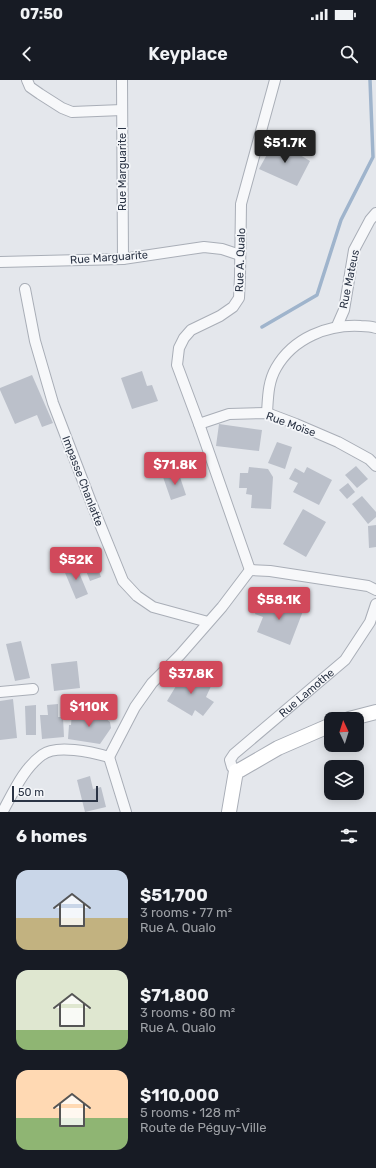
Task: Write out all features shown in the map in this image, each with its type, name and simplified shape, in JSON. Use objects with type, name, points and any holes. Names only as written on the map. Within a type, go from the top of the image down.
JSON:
[{"type":"street","points":[[27,80],[30,87],[62,108],[72,112],[122,110]]},
{"type":"street","name":"Rue Marguarite I","points":[[122,80],[123,259]]},
{"type":"street","name":"Rue A. Qualo","points":[[250,570],[177,365],[179,348],[184,338],[191,330],[220,316],[233,307],[239,298],[241,204],[275,80]]},
{"type":"street","name":"Rue Mateus","points":[[337,326],[344,310],[354,250],[370,220],[376,213]]},
{"type":"street","name":"Rue Marguarite","points":[[0,262],[123,259],[204,247],[222,249],[240,255]]},
{"type":"street","name":"Impasse Chanlatte","points":[[25,289],[35,342],[53,402],[123,581],[138,596],[153,607],[208,622]]},
{"type":"street","points":[[266,413],[269,386],[275,369],[282,359],[305,339],[320,331],[337,326],[352,325],[376,328]]},
{"type":"street","name":"Rue Moïse","points":[[199,424],[229,414],[266,413],[338,442],[369,459],[376,466]]},
{"type":"street","points":[[126,812],[109,757],[135,707],[152,683],[180,655],[222,607],[250,570],[270,571],[368,586],[376,590]]},
{"type":"street","name":"Rue Lamothe","points":[[229,812],[236,771],[232,767],[230,760],[234,754],[345,660],[370,622],[376,604]]},
{"type":"street","points":[[0,692],[33,689]]},
{"type":"street","points":[[364,715],[376,712]]},
{"type":"street","points":[[236,771],[278,748],[324,728]]},
{"type":"street","points":[[0,812],[4,809],[26,772],[42,754],[55,750],[61,750],[94,752],[109,757]]},
{"type":"building","points":[[275,140],[310,161],[297,186],[259,169]]},
{"type":"building","points":[[142,371],[147,386],[152,385],[158,401],[132,409],[121,378]]},
{"type":"building","points":[[32,375],[53,423],[42,427],[37,415],[15,424],[0,390],[0,388]]},
{"type":"building","points":[[219,424],[262,430],[259,451],[216,446]]},
{"type":"building","points":[[277,442],[292,447],[285,469],[268,463]]},
{"type":"building","points":[[356,466],[368,479],[357,488],[345,475]]},
{"type":"building","points":[[249,467],[268,469],[273,477],[271,509],[251,508],[252,495],[246,494],[247,488],[239,488],[240,473],[248,473]]},
{"type":"building","points":[[307,467],[332,480],[319,505],[293,492],[298,483],[289,479],[295,468],[304,473]]},
{"type":"building","points":[[178,471],[186,495],[171,500],[163,477]]},
{"type":"building","points":[[348,483],[355,492],[347,499],[339,490]]},
{"type":"building","points":[[362,496],[376,512],[376,517],[368,524],[352,504]]},
{"type":"building","points":[[303,509],[326,522],[306,557],[283,544]]},
{"type":"building","points":[[376,525],[376,547],[369,548],[368,526]]},
{"type":"building","points":[[93,554],[101,577],[90,581],[81,558]]},
{"type":"building","points":[[75,563],[88,594],[76,599],[63,568]]},
{"type":"building","points":[[270,598],[303,611],[290,645],[257,632],[263,617],[255,614],[259,604],[267,607]]},
{"type":"building","points":[[21,641],[30,678],[15,681],[6,644]]},
{"type":"building","points":[[77,661],[80,688],[54,691],[51,664]]},
{"type":"building","points":[[185,671],[212,684],[206,697],[214,702],[203,716],[195,710],[192,716],[167,701]]},
{"type":"building","points":[[13,699],[17,738],[0,740],[0,701]]},
{"type":"building","points":[[58,704],[58,717],[63,717],[64,737],[42,739],[40,715],[48,715],[47,705]]},
{"type":"building","points":[[36,705],[36,735],[26,735],[25,706]]},
{"type":"building","points":[[72,712],[101,715],[110,722],[111,728],[100,744],[68,739]]},
{"type":"building","points":[[90,776],[93,789],[101,787],[106,807],[85,812],[77,780]]},
{"type":"waterway","points":[[262,327],[317,295],[341,220],[373,157],[370,80]]}]
